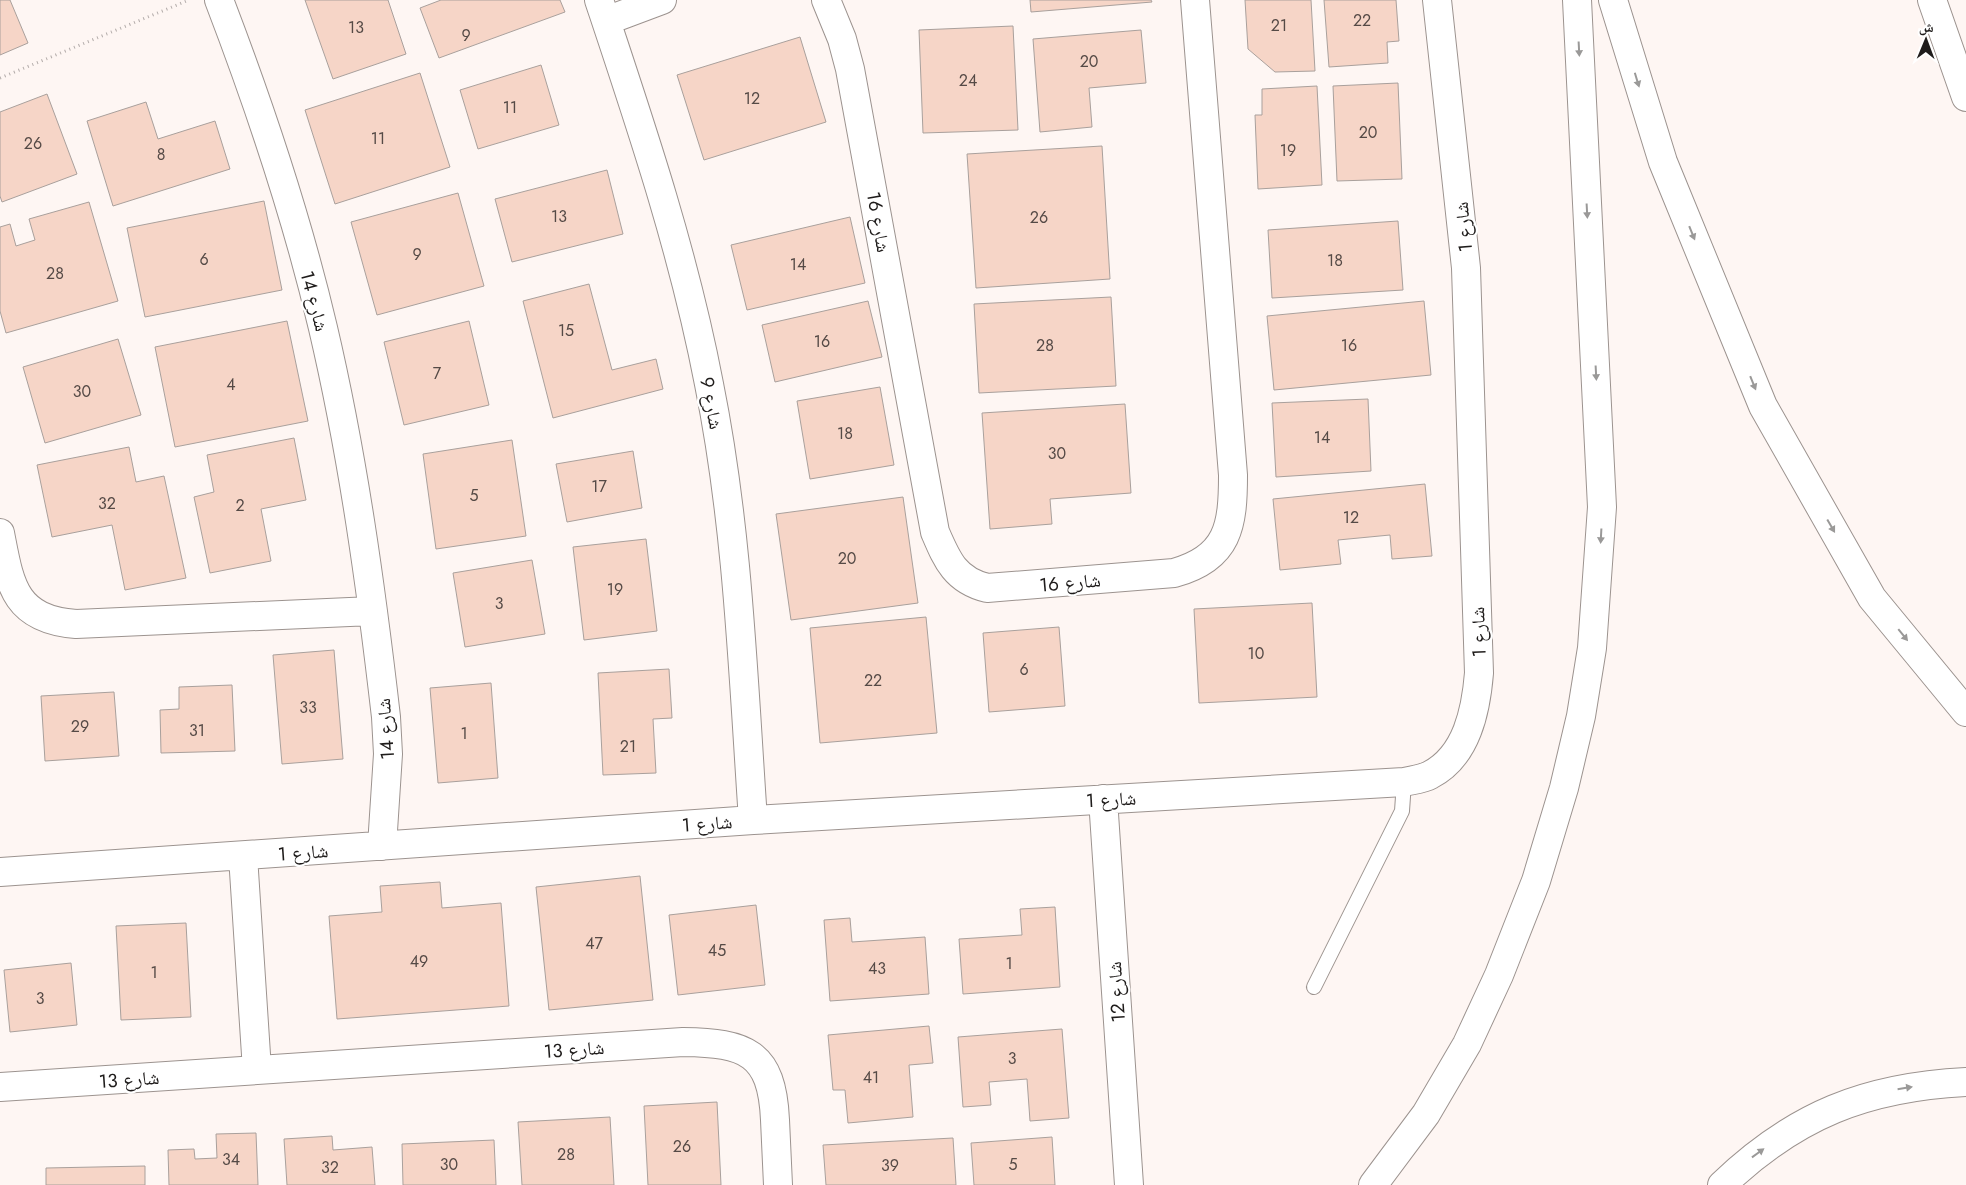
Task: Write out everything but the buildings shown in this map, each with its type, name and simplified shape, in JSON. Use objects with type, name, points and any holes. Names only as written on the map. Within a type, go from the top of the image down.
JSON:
[{"type":"main road","name":"شارع 14","points":[[219,0],[257,100],[323,328],[355,494],[386,717],[388,754],[382,846]]},
{"type":"main road","points":[[603,11],[662,0]]},
{"type":"main road","name":"شارع 16","points":[[826,0],[842,39],[850,69],[935,532],[947,560],[959,575],[970,584],[986,588],[1174,573],[1194,568],[1210,558],[1224,540],[1230,524],[1233,475],[1195,0]]},
{"type":"main road","name":"شارع 1","points":[[0,872],[753,820],[1404,782],[1428,776],[1443,767],[1458,749],[1473,716],[1477,701],[1479,673],[1466,268],[1438,0]]},
{"type":"main road","points":[[1373,1185],[1426,1114],[1466,1044],[1499,975],[1536,881],[1564,788],[1582,716],[1592,648],[1602,507],[1576,0]]},
{"type":"main road","points":[[1613,0],[1663,162],[1763,406],[1872,598],[1966,712]]},
{"type":"main road","points":[[1932,0],[1966,98]]},
{"type":"main road","name":"شارع 9","points":[[603,11],[673,234],[709,383],[731,522],[753,820]]},
{"type":"main road","points":[[0,533],[9,580],[17,593],[28,607],[39,615],[62,623],[76,624],[372,611]]},
{"type":"main road","name":"شارع 12","points":[[1104,799],[1128,1185]]},
{"type":"main road","points":[[243,856],[257,1070]]},
{"type":"main road","name":"شارع 13","points":[[0,1088],[683,1042],[719,1044],[748,1053],[767,1072],[774,1095],[778,1185]]},
{"type":"main road","points":[[1722,1185],[1748,1160],[1780,1137],[1815,1117],[1852,1102],[1890,1090],[1930,1084],[1966,1082]]},
{"type":"lane","points":[[1314,987],[1402,811],[1404,782]]},
{"type":"path","points":[[0,78],[190,0]]}]
